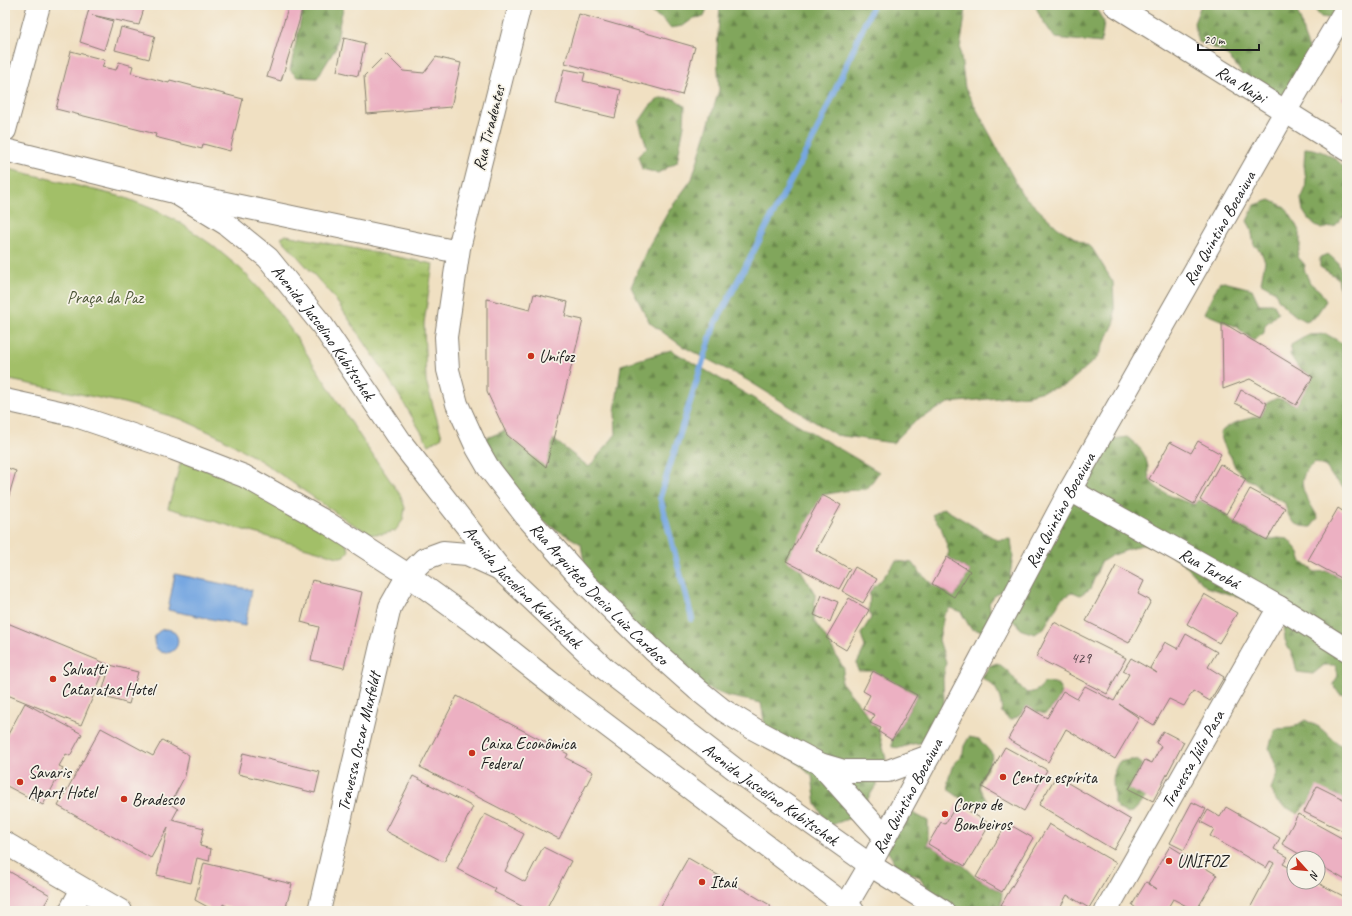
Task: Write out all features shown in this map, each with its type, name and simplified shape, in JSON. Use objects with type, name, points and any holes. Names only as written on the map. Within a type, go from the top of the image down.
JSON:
[{"type":"street","points":[[5,130],[39,5]]},
{"type":"street","name":"Rua Tiradentes","points":[[458,252],[520,5]]},
{"type":"street","name":"Rua Naipi","points":[[1115,5],[1347,150]]},
{"type":"street","name":"Rua Quintino Bocaiuva","points":[[847,909],[1070,490],[1285,112],[1347,8]]},
{"type":"street","name":"Avenida Juscelino Kubitschek","points":[[5,150],[174,192],[458,252]]},
{"type":"street","name":"Avenida Juscelino Kubitschek","points":[[174,192],[226,224],[268,258],[322,325],[403,445],[501,570],[605,669],[736,770],[870,865],[943,911]]},
{"type":"street","name":"Rua Arquiteto Decio Luiz Cardoso","points":[[458,252],[446,337],[448,370],[457,404],[477,448],[488,467],[524,515],[586,584],[653,650],[723,710],[820,764],[844,770],[888,771],[929,756]]},
{"type":"street","points":[[5,400],[73,415],[174,449],[244,476],[326,522],[408,575],[488,633],[560,690],[847,909]]},
{"type":"street","name":"Rua Tarobá","points":[[1070,490],[1279,607],[1347,650]]},
{"type":"street","name":"Travessa Oscar Muxfeldt","points":[[319,911],[390,607],[408,575],[424,559],[443,552],[467,554],[501,570]]},
{"type":"street","name":"Travessa Júlio Pasa","points":[[1106,911],[1279,607]]},
{"type":"street","points":[[820,764],[885,837]]},
{"type":"street","points":[[5,843],[121,911]]},
{"type":"street","points":[[70,911],[82,889]]},
{"type":"green space","points":[[304,5],[344,5],[336,48],[317,78],[297,77],[290,70]]},
{"type":"green space","points":[[639,5],[708,5],[704,17],[694,18],[683,26],[670,28],[664,20]]},
{"type":"green space","points":[[720,5],[969,5],[966,9],[960,49],[965,88],[1022,194],[1058,228],[1092,248],[1113,282],[1115,322],[1097,358],[1066,385],[1028,395],[948,403],[914,422],[893,443],[836,435],[747,380],[682,346],[650,323],[631,287],[647,249],[668,212],[692,179],[719,90],[717,49]]},
{"type":"green space","points":[[1035,5],[1094,5],[1104,22],[1101,43],[1055,38],[1041,18]]},
{"type":"green space","points":[[1201,5],[1291,5],[1294,8],[1300,19],[1304,36],[1311,54],[1280,102],[1245,78],[1235,64],[1223,52],[1199,42],[1194,23]]},
{"type":"green space","points":[[1311,5],[1345,5],[1335,19],[1321,17]]},
{"type":"green space","points":[[660,98],[675,99],[685,106],[684,125],[677,162],[658,173],[642,169],[638,156],[647,147],[639,122],[650,106]]},
{"type":"green space","points":[[1305,148],[1317,150],[1329,155],[1340,163],[1347,173],[1347,217],[1342,218],[1335,226],[1321,229],[1309,220],[1303,211],[1301,199],[1305,190],[1306,180],[1304,165]]},
{"type":"green space","name":"Praça da Paz","points":[[5,168],[123,197],[153,209],[179,222],[212,245],[242,270],[269,300],[294,334],[369,450],[401,496],[405,508],[403,520],[395,531],[383,534],[371,534],[349,522],[261,461],[220,437],[181,419],[124,403],[5,379]]},
{"type":"green space","points":[[1270,200],[1285,207],[1294,221],[1300,233],[1300,247],[1297,256],[1305,265],[1304,269],[1310,283],[1320,291],[1326,301],[1315,317],[1306,321],[1296,316],[1285,307],[1278,299],[1275,291],[1261,283],[1265,261],[1261,252],[1254,245],[1251,228],[1247,221],[1255,205]]},
{"type":"green space","points":[[286,235],[433,264],[424,323],[426,381],[442,437],[429,445],[386,374],[333,296],[281,238]]},
{"type":"green space","points":[[1328,254],[1338,263],[1341,271],[1347,277],[1347,300],[1341,295],[1338,278],[1320,267],[1320,257]]},
{"type":"green space","points":[[1220,281],[1252,289],[1259,304],[1274,304],[1278,313],[1265,325],[1264,333],[1253,341],[1237,327],[1204,313]]},
{"type":"green space","points":[[1326,334],[1342,343],[1343,358],[1347,364],[1347,490],[1334,479],[1326,467],[1315,462],[1306,471],[1303,477],[1303,490],[1318,518],[1311,527],[1299,525],[1292,521],[1285,503],[1262,491],[1254,482],[1246,479],[1235,467],[1224,446],[1220,433],[1229,426],[1261,416],[1267,403],[1277,398],[1296,404],[1313,377],[1298,367],[1290,355],[1291,345],[1308,335]]},
{"type":"green space","points":[[671,350],[879,472],[867,489],[822,495],[799,567],[815,594],[814,621],[844,669],[841,682],[879,732],[886,759],[878,782],[858,815],[829,826],[816,804],[812,776],[792,758],[765,726],[761,703],[727,696],[694,683],[587,581],[581,544],[529,513],[479,441],[514,427],[549,436],[589,467],[616,434],[615,412],[621,365]]},
{"type":"green space","points":[[1127,437],[1143,453],[1147,462],[1150,480],[1164,492],[1183,501],[1194,504],[1200,500],[1226,514],[1232,521],[1267,540],[1278,538],[1288,539],[1298,551],[1302,562],[1315,572],[1347,572],[1347,695],[1340,694],[1333,684],[1338,676],[1336,665],[1324,665],[1313,674],[1297,672],[1294,659],[1285,640],[1284,623],[1281,613],[1272,607],[1258,608],[1242,598],[1206,587],[1182,562],[1156,546],[1141,545],[1111,556],[1101,562],[1090,589],[1080,595],[1073,592],[1061,599],[1044,628],[1035,634],[1022,630],[1012,620],[1080,481],[1093,476],[1095,455],[1113,439]]},
{"type":"green space","points":[[181,461],[243,483],[343,539],[349,550],[342,557],[338,557],[168,508]]},
{"type":"green space","points":[[943,508],[997,540],[1011,539],[1013,556],[1010,575],[1011,583],[995,595],[989,603],[992,619],[987,632],[971,629],[961,612],[950,608],[944,615],[939,640],[946,662],[943,679],[944,701],[939,723],[928,742],[912,744],[900,748],[892,747],[892,740],[917,695],[873,671],[858,671],[857,663],[865,647],[861,634],[871,618],[869,610],[870,591],[882,579],[896,561],[913,563],[931,583],[954,597],[970,571],[947,557],[949,552],[941,527],[932,515]]},
{"type":"green space","points":[[997,663],[1007,670],[1027,693],[1037,690],[1044,683],[1049,682],[1059,685],[1061,687],[1060,695],[1051,709],[1045,714],[1035,711],[1027,706],[1020,715],[1010,720],[1002,713],[998,692],[988,681],[982,678],[989,666]]},
{"type":"green space","points":[[1305,720],[1319,727],[1340,745],[1347,746],[1347,801],[1319,795],[1303,807],[1298,814],[1277,802],[1271,789],[1278,771],[1269,748],[1275,729],[1292,728]]},
{"type":"green space","points":[[969,737],[979,739],[993,755],[979,785],[981,792],[988,803],[983,807],[967,803],[949,790],[948,781],[952,767],[963,753],[964,746]]},
{"type":"green space","points":[[1136,760],[1142,765],[1130,788],[1146,797],[1135,810],[1128,814],[1119,809],[1114,803],[1113,777],[1119,762]]},
{"type":"green space","points":[[913,813],[928,821],[928,844],[962,864],[976,877],[1002,892],[1001,905],[1011,911],[924,911],[926,890],[920,877],[895,868],[892,858],[885,848],[896,820]]},
{"type":"water","points":[[175,574],[252,590],[245,626],[168,610]]},
{"type":"water","points":[[166,629],[175,632],[178,641],[175,650],[166,653],[157,650],[154,641],[157,632]]},
{"type":"building","points":[[90,5],[145,5],[139,25],[92,15],[113,21],[104,50],[80,42]]},
{"type":"building","points":[[289,5],[304,5],[281,81],[267,77]]},
{"type":"building","points":[[579,14],[695,47],[682,95],[565,63]]},
{"type":"building","points":[[121,27],[155,36],[149,59],[115,50]]},
{"type":"building","points":[[344,38],[365,43],[358,76],[337,71]]},
{"type":"building","points":[[71,51],[105,60],[102,67],[116,70],[119,62],[133,66],[131,73],[169,83],[170,80],[243,99],[230,151],[203,144],[202,149],[155,137],[156,134],[56,109]]},
{"type":"building","points":[[386,54],[403,71],[424,73],[436,57],[461,63],[451,107],[367,114],[364,76]]},
{"type":"building","points":[[564,69],[585,73],[583,81],[621,90],[615,118],[556,104]]},
{"type":"building","points":[[1347,91],[1347,102],[1342,99]]},
{"type":"building","name":"Unifoz","points":[[534,294],[568,302],[565,316],[583,320],[546,467],[507,435],[487,392],[487,299],[530,310]]},
{"type":"building","points":[[1222,322],[1313,377],[1296,405],[1250,379],[1223,389]]},
{"type":"building","points":[[1241,390],[1267,403],[1261,416],[1235,403]]},
{"type":"building","points":[[1198,441],[1221,454],[1194,504],[1149,479],[1170,442],[1191,453]]},
{"type":"building","points":[[1220,464],[1246,479],[1226,514],[1200,500]]},
{"type":"building","points":[[5,467],[16,471],[5,509]]},
{"type":"building","points":[[1250,489],[1285,508],[1267,540],[1232,521]]},
{"type":"building","points":[[822,495],[841,505],[816,550],[850,569],[839,589],[786,561]]},
{"type":"building","points":[[1338,508],[1347,514],[1347,573],[1343,579],[1308,560]]},
{"type":"building","points":[[947,557],[970,571],[954,597],[932,584]]},
{"type":"building","points":[[1116,566],[1144,581],[1138,594],[1151,601],[1129,643],[1086,621]]},
{"type":"building","points":[[855,567],[877,579],[863,603],[842,591]]},
{"type":"building","points":[[312,580],[362,592],[344,668],[311,660],[319,627],[301,622]]},
{"type":"building","points":[[1204,594],[1237,613],[1219,643],[1187,624]]},
{"type":"building","points":[[822,595],[838,602],[830,622],[814,615]]},
{"type":"building","points":[[849,598],[869,610],[846,650],[826,638]]},
{"type":"building","name":"Salvatti Cataratas Hotel","points":[[5,622],[107,664],[81,725],[5,694]]},
{"type":"building","points":[[1054,622],[1126,658],[1107,694],[1036,657]]},
{"type":"building","points":[[1186,634],[1217,652],[1208,667],[1224,677],[1210,701],[1193,691],[1184,706],[1169,699],[1154,725],[1119,704],[1139,718],[1115,759],[1066,729],[1048,762],[1008,739],[1027,706],[1047,718],[1063,691],[1077,699],[1085,686],[1114,701],[1129,674],[1123,671],[1131,658],[1157,673],[1150,668],[1165,642],[1178,649]]},
{"type":"building","points":[[110,665],[138,672],[129,704],[101,696]]},
{"type":"building","points":[[873,671],[917,695],[892,740],[879,732],[881,728],[870,723],[875,715],[863,709],[870,695],[863,691]]},
{"type":"building","points":[[457,696],[568,754],[566,758],[593,772],[559,839],[420,767]]},
{"type":"building","points":[[25,703],[82,734],[70,756],[66,754],[59,766],[63,768],[43,805],[5,785],[5,737],[6,738]]},
{"type":"building","points":[[101,728],[153,756],[162,740],[189,755],[185,776],[170,804],[178,809],[172,820],[204,828],[200,846],[211,849],[209,861],[197,858],[191,883],[157,875],[168,827],[151,858],[58,806]]},
{"type":"building","points":[[1163,731],[1184,742],[1153,801],[1129,789],[1145,760],[1152,763],[1161,746],[1156,743]]},
{"type":"building","points":[[1005,747],[1047,770],[1024,811],[982,787]]},
{"type":"building","points":[[243,753],[320,772],[315,793],[238,774]]},
{"type":"building","points":[[413,776],[473,807],[444,862],[385,831]]},
{"type":"building","points":[[1056,776],[1131,820],[1114,850],[1039,805]]},
{"type":"building","points":[[1317,786],[1347,801],[1347,833],[1304,812]]},
{"type":"building","points":[[1192,802],[1206,809],[1184,850],[1170,843]]},
{"type":"building","points":[[957,804],[990,824],[965,866],[928,844],[941,822],[945,824]]},
{"type":"building","points":[[1226,807],[1280,838],[1274,849],[1286,856],[1286,860],[1283,864],[1286,866],[1286,890],[1326,890],[1326,887],[1347,898],[1347,911],[1249,910],[1274,863],[1270,861],[1266,868],[1210,836],[1214,829],[1201,822],[1208,810],[1220,817]]},
{"type":"building","points":[[485,814],[524,834],[505,871],[525,882],[543,847],[571,861],[545,911],[531,911],[494,892],[496,889],[457,869]]},
{"type":"building","points":[[1298,814],[1347,841],[1347,881],[1326,869],[1326,850],[1292,850],[1282,844]]},
{"type":"building","points":[[1007,823],[1033,838],[1002,892],[976,877]]},
{"type":"building","points":[[1049,824],[1116,863],[1089,908],[1067,895],[1058,911],[1011,911],[1001,905]]},
{"type":"building","points":[[1170,846],[1217,875],[1196,911],[1173,899],[1166,911],[1140,911],[1132,905],[1146,882],[1157,889],[1148,883]]},
{"type":"building","name":"Itaú","points":[[688,858],[770,905],[771,911],[658,911]]},
{"type":"building","points":[[204,863],[292,884],[285,911],[235,911],[223,904],[222,911],[215,911],[195,900]]},
{"type":"building","points":[[5,869],[50,895],[41,911],[5,911]]},
{"type":"waterway","points":[[692,619],[660,497],[714,326],[817,131],[873,5]]},
{"type":"place","name":"Unifoz","points":[[531,356]]},
{"type":"place","name":"Salvatti Cataratas Hotel","points":[[53,679]]},
{"type":"place","name":"Caixa Econômica Federal","points":[[472,753]]},
{"type":"place","name":"Centro espírita","points":[[1003,777]]},
{"type":"place","name":"Savaris Apart Hotel","points":[[20,782]]},
{"type":"place","name":"Bradesco","points":[[124,799]]},
{"type":"place","name":"Corpo de Bombeiros","points":[[945,814]]},
{"type":"place","name":"UNIFOZ","points":[[1169,861]]},
{"type":"place","name":"Itaú","points":[[702,882]]}]
